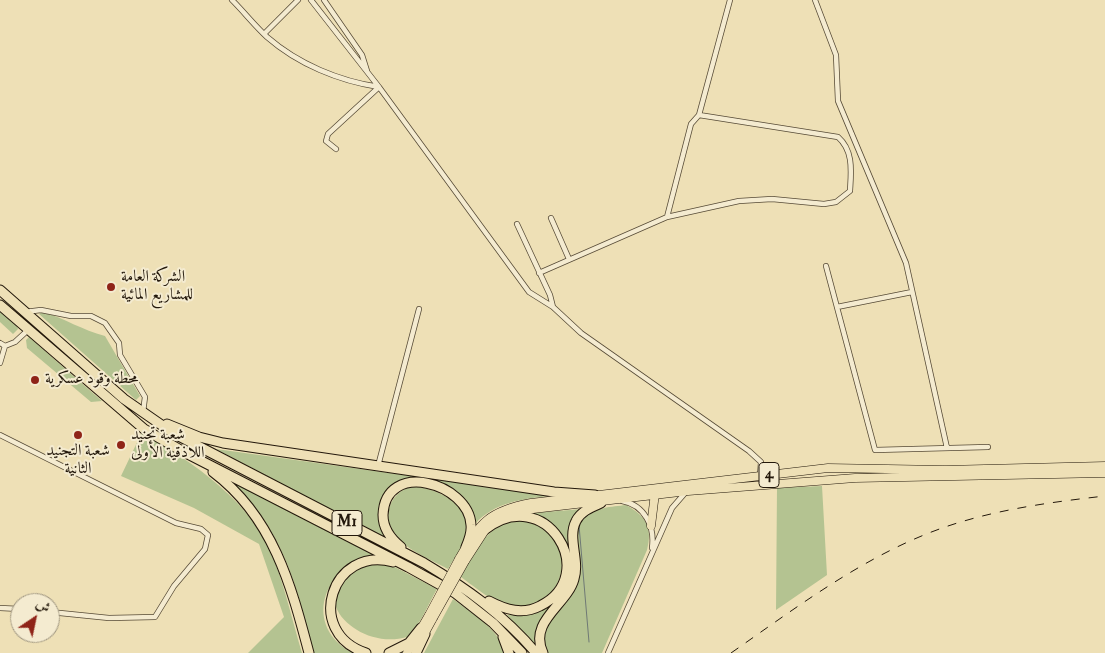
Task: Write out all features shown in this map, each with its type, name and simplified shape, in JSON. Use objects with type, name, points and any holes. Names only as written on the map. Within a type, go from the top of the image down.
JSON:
[{"type":"highway","name":"M1","points":[[0,290],[142,413],[173,433],[424,563],[459,584],[499,614],[536,653]]},
{"type":"highway","name":"M1","points":[[0,305],[117,408],[144,429],[182,451],[455,593],[493,623],[522,653]]},
{"type":"highway","points":[[142,413],[199,437],[223,443],[598,499]]},
{"type":"highway","points":[[182,451],[230,486],[264,527],[289,580],[309,653]]},
{"type":"highway","points":[[424,563],[393,540],[385,526],[383,515],[386,504],[391,494],[404,484],[415,481],[431,483],[460,501],[467,510],[471,525],[466,547]]},
{"type":"highway","points":[[543,653],[540,647],[540,633],[543,622],[570,590],[575,577],[573,532],[575,522],[598,499]]},
{"type":"highway","points":[[459,584],[501,608],[523,611],[538,608],[550,600],[563,582],[567,568],[564,546],[546,524],[532,518],[517,516],[502,519],[483,531]]},
{"type":"highway","points":[[366,653],[345,642],[333,625],[330,604],[336,584],[346,572],[367,562],[382,560],[408,567]]},
{"type":"highway","points":[[493,623],[507,643],[509,653]]},
{"type":"highway","points":[[389,653],[409,643],[423,631]]},
{"type":"highway","points":[[415,653],[423,631]]},
{"type":"main road","name":"4","points":[[462,560],[483,531],[494,521],[514,512],[598,499],[655,487],[828,468],[945,470],[1105,466]]},
{"type":"main road","name":"4","points":[[462,560],[466,547],[483,521],[504,509],[531,503],[598,499],[618,500],[688,491],[855,478],[1105,473]]},
{"type":"main road","points":[[651,526],[655,487]]},
{"type":"main road","points":[[407,653],[423,631],[462,560]]},
{"type":"street","points":[[232,0],[264,34],[306,64],[352,83],[378,87]]},
{"type":"street","points":[[264,34],[298,0]]},
{"type":"street","points":[[311,0],[368,73],[529,292],[553,307],[581,333],[749,451],[761,462],[760,476]]},
{"type":"street","points":[[324,0],[362,55],[368,73]]},
{"type":"street","points":[[667,217],[691,124],[699,115],[730,0]]},
{"type":"street","points":[[815,0],[836,55],[838,101],[906,263],[938,399],[947,448]]},
{"type":"street","points":[[336,149],[326,141],[328,134],[378,87]]},
{"type":"street","points":[[539,272],[667,217],[739,201],[772,199],[824,204],[836,202],[850,191],[851,161],[844,142],[838,137],[699,115]]},
{"type":"street","points":[[551,218],[569,259]]},
{"type":"street","points":[[517,224],[553,307]]},
{"type":"street","points":[[826,266],[875,450],[988,447]]},
{"type":"street","points":[[837,307],[912,292]]},
{"type":"street","points":[[378,466],[419,309]]},
{"type":"street","points":[[25,312],[41,310],[71,316],[91,316],[104,322],[119,343],[120,355],[145,397],[142,413]]},
{"type":"street","points":[[0,363],[2,344],[15,342],[28,330]]},
{"type":"street","points":[[0,435],[176,523],[201,529],[208,535],[205,549],[174,586],[155,617],[109,618],[60,613]]},
{"type":"street","points":[[608,653],[672,508],[678,499],[688,491]]},
{"type":"street","points":[[618,500],[627,502],[642,512],[651,526],[654,538],[651,554]]},
{"type":"green space","points":[[0,311],[17,326],[18,329],[13,334],[0,322]]},
{"type":"green space","points":[[43,312],[105,336],[140,396],[136,400],[39,314]]},
{"type":"green space","points":[[29,337],[102,401],[91,402],[27,348],[26,340]]},
{"type":"green space","points":[[142,432],[182,457],[220,486],[252,520],[265,540],[275,562],[302,653],[248,653],[284,617],[259,544],[194,508],[121,476]]},
{"type":"green space","points":[[216,449],[418,477],[398,486],[385,501],[381,519],[383,530],[388,540]]},
{"type":"green space","points":[[226,477],[375,556],[357,562],[342,571],[331,584],[325,598],[324,613],[327,628],[337,642],[353,653],[314,653],[285,558],[262,516]]},
{"type":"green space","points":[[435,479],[550,496],[519,500],[500,506],[475,524],[468,504]]},
{"type":"green space","points":[[412,486],[440,493],[449,498],[463,512],[466,521],[466,536],[448,569],[406,545],[391,528],[388,518],[392,502],[398,493]]},
{"type":"green space","points":[[822,486],[827,575],[776,610],[777,488]]},
{"type":"green space","points":[[626,505],[639,513],[643,518],[648,529],[649,542],[602,653],[547,653],[543,641],[544,631],[548,622],[570,597],[579,578],[576,538],[579,524],[587,514],[603,508]]},
{"type":"green space","points":[[583,509],[575,517],[571,525],[572,578],[563,596],[548,611],[537,628],[535,637],[537,648],[507,615],[524,615],[540,611],[554,603],[564,590],[568,560],[562,535],[550,523],[533,513]]},
{"type":"green space","points":[[517,520],[539,526],[554,538],[561,554],[562,570],[556,586],[545,598],[530,606],[510,606],[497,602],[461,577],[482,541],[496,528]]},
{"type":"green space","points":[[375,564],[391,565],[437,589],[420,620],[407,637],[386,639],[367,635],[351,626],[339,613],[334,599],[337,585],[350,573]]},
{"type":"green space","points":[[453,599],[491,629],[506,653],[424,653]]},
{"type":"waterway","points":[[579,525],[589,642]]},
{"type":"railway","points":[[731,653],[862,565],[919,537],[967,520],[1006,511],[1105,496]]},
{"type":"place","name":"الشركة العامة للمشاريع المائية","points":[[111,287]]},
{"type":"place","name":"محطة وقود عسكرية","points":[[35,380]]},
{"type":"place","name":"شعبة التجنيد الثانية","points":[[78,435]]},
{"type":"place","name":"شعبة تجنيد اللاذقية الأولى","points":[[121,445]]}]
